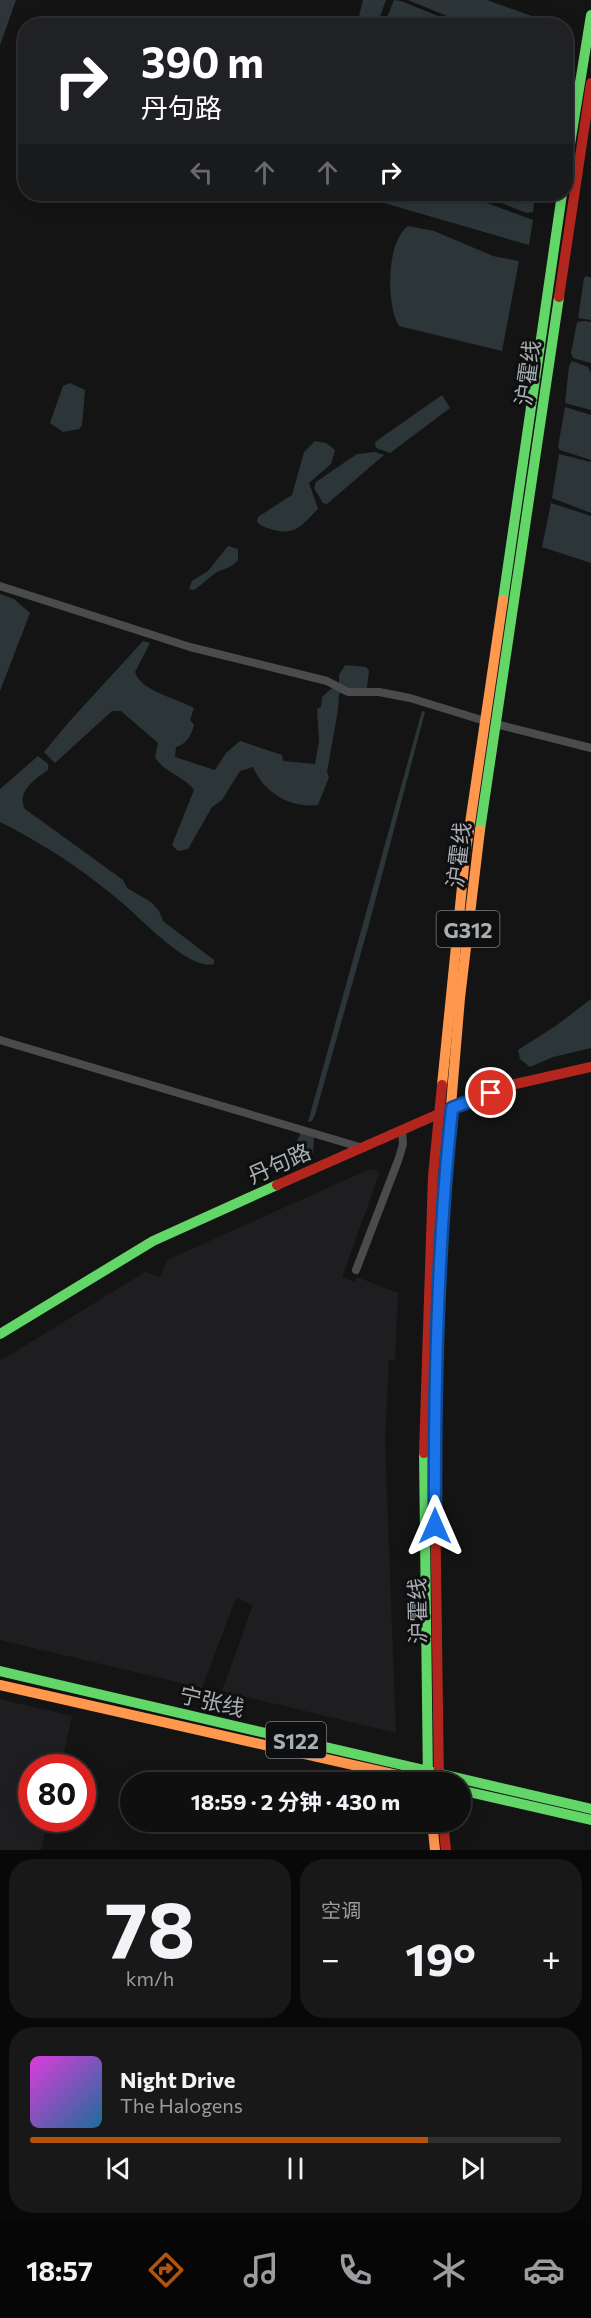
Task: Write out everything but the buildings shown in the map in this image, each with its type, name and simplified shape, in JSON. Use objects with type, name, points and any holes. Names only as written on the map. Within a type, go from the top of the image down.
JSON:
[{"type":"main road","points":[[573,126],[591,15]]},
{"type":"main road","name":"沪霍线","points":[[573,197],[591,83]]},
{"type":"main road","name":"沪霍线","points":[[430,1454],[443,1221],[473,882],[490,723],[561,201]]},
{"type":"main road","name":"沪霍线","points":[[435,1772],[426,1324],[433,1176],[454,948],[572,201]]},
{"type":"main road","name":"丹句路","points":[[0,1334],[153,1241],[452,1108],[511,1085],[591,1067]]},
{"type":"main road","name":"宁张线","points":[[0,1671],[422,1772]]},
{"type":"main road","name":"宁张线","points":[[0,1685],[384,1772]]},
{"type":"main road","name":"宁张线","points":[[471,1783],[591,1809]]},
{"type":"main road","points":[[471,1793],[591,1820]]},
{"type":"main road","points":[[433,1832],[435,1850]]},
{"type":"main road","points":[[444,1832],[446,1850]]},
{"type":"street","points":[[0,586],[189,647],[327,681],[348,692],[379,692],[410,698],[490,723],[591,748]]},
{"type":"street","points":[[0,1040],[363,1148]]},
{"type":"street","points":[[356,1270],[399,1158],[403,1144],[402,1130]]},
{"type":"shaded area","points":[[0,0],[16,0],[0,45]]},
{"type":"shaded area","points":[[363,0],[386,0],[380,18],[359,18]]},
{"type":"shaded area","points":[[394,0],[443,18],[387,18]]},
{"type":"shaded area","points":[[408,0],[487,0],[537,18],[452,18]]},
{"type":"shaded area","points":[[377,201],[481,201],[533,220],[529,245]]},
{"type":"shaded area","points":[[496,201],[534,201],[533,212],[527,213]]},
{"type":"shaded area","points":[[408,226],[434,231],[493,256],[519,261],[502,351],[399,326],[392,304],[390,274],[395,245]]},
{"type":"shaded area","points":[[587,276],[591,278],[591,320],[578,318],[584,278]]},
{"type":"shaded area","points":[[577,322],[591,322],[591,363],[573,358],[571,353]]},
{"type":"shaded area","points":[[572,361],[588,367],[591,373],[591,410],[565,403],[569,366]]},
{"type":"shaded area","points":[[70,383],[85,390],[82,425],[79,429],[63,432],[50,423],[63,386]]},
{"type":"shaded area","points":[[442,395],[450,408],[390,453],[376,448],[375,442]]},
{"type":"shaded area","points":[[565,407],[591,415],[591,460],[560,450],[558,447]]},
{"type":"shaded area","points":[[315,441],[326,443],[335,450],[331,464],[309,483],[318,509],[294,530],[282,531],[261,525],[257,522],[258,517],[292,495],[304,452]]},
{"type":"shaded area","points":[[375,452],[384,455],[327,504],[323,503],[314,488],[316,482],[357,454]]},
{"type":"shaded area","points":[[559,454],[591,462],[591,513],[552,498]]},
{"type":"shaded area","points":[[551,503],[591,516],[591,563],[542,547]]},
{"type":"shaded area","points":[[228,546],[238,549],[238,560],[214,574],[194,590],[189,589],[192,581],[208,571]]},
{"type":"shaded area","points":[[0,594],[14,599],[30,613],[0,691]]},
{"type":"shaded area","points":[[143,641],[150,643],[135,672],[138,679],[152,689],[194,708],[190,720],[194,725],[191,733],[186,742],[176,747],[175,757],[215,770],[226,753],[240,741],[282,755],[283,761],[315,764],[319,741],[317,709],[321,707],[322,697],[339,682],[339,675],[345,665],[366,667],[369,670],[367,688],[346,688],[339,694],[327,772],[329,777],[318,805],[298,804],[279,797],[264,784],[253,767],[240,771],[222,800],[212,807],[188,849],[178,851],[172,845],[194,790],[159,762],[155,757],[158,743],[121,711],[112,711],[55,763],[44,752]]},
{"type":"shaded area","points":[[422,711],[425,712],[368,928],[315,1115],[312,1121],[308,1122]]},
{"type":"shaded area","points":[[38,756],[48,764],[48,770],[28,786],[23,797],[25,809],[123,880],[127,888],[151,902],[159,911],[163,921],[214,960],[214,964],[203,964],[178,951],[76,867],[39,843],[0,822],[0,789]]},
{"type":"shaded area","points":[[591,999],[591,1048],[553,1057],[530,1067],[520,1059],[518,1050],[557,1025]]},
{"type":"shaded area","points":[[301,1133],[314,1136],[313,1153],[306,1156],[305,1164],[290,1168],[293,1148]]},
{"type":"shaded area","points":[[370,1169],[380,1172],[342,1277],[354,1282],[357,1277],[398,1293],[395,1361],[389,1360],[385,1441],[396,1733],[222,1691],[253,1605],[236,1598],[202,1688],[0,1640],[0,1361],[145,1272],[160,1277],[167,1260]]},
{"type":"shaded area","points":[[0,1699],[72,1716],[64,1754],[18,1754],[18,1832],[46,1832],[41,1850],[0,1850]]},
{"type":"traffic: fast","points":[[573,126],[591,15]]},
{"type":"traffic: fast","points":[[503,600],[561,201]]},
{"type":"traffic: fast","points":[[480,830],[559,297]]},
{"type":"traffic: fast","points":[[0,1334],[153,1241],[277,1185]]},
{"type":"traffic: fast","points":[[435,1494],[438,1324],[444,1189]]},
{"type":"traffic: fast","points":[[424,1453],[428,1772]]},
{"type":"traffic: fast","points":[[0,1671],[591,1809]]},
{"type":"traffic: fast","points":[[471,1793],[591,1820]]},
{"type":"traffic: slow","points":[[442,1085],[465,857],[503,600]]},
{"type":"traffic: slow","points":[[444,1189],[460,998],[480,830]]},
{"type":"traffic: slow","points":[[0,1685],[384,1772]]},
{"type":"traffic: slow","points":[[433,1832],[435,1850]]},
{"type":"traffic: jam","points":[[559,297],[591,83]]},
{"type":"traffic: jam","points":[[277,1185],[452,1108],[511,1085],[591,1067]]},
{"type":"traffic: jam","points":[[424,1453],[433,1176],[442,1085]]},
{"type":"traffic: jam","points":[[435,1494],[439,1772]]},
{"type":"traffic: jam","points":[[444,1832],[446,1850]]},
{"type":"route","points":[[435,1526],[438,1324],[445,1176],[452,1108],[491,1093]]}]
